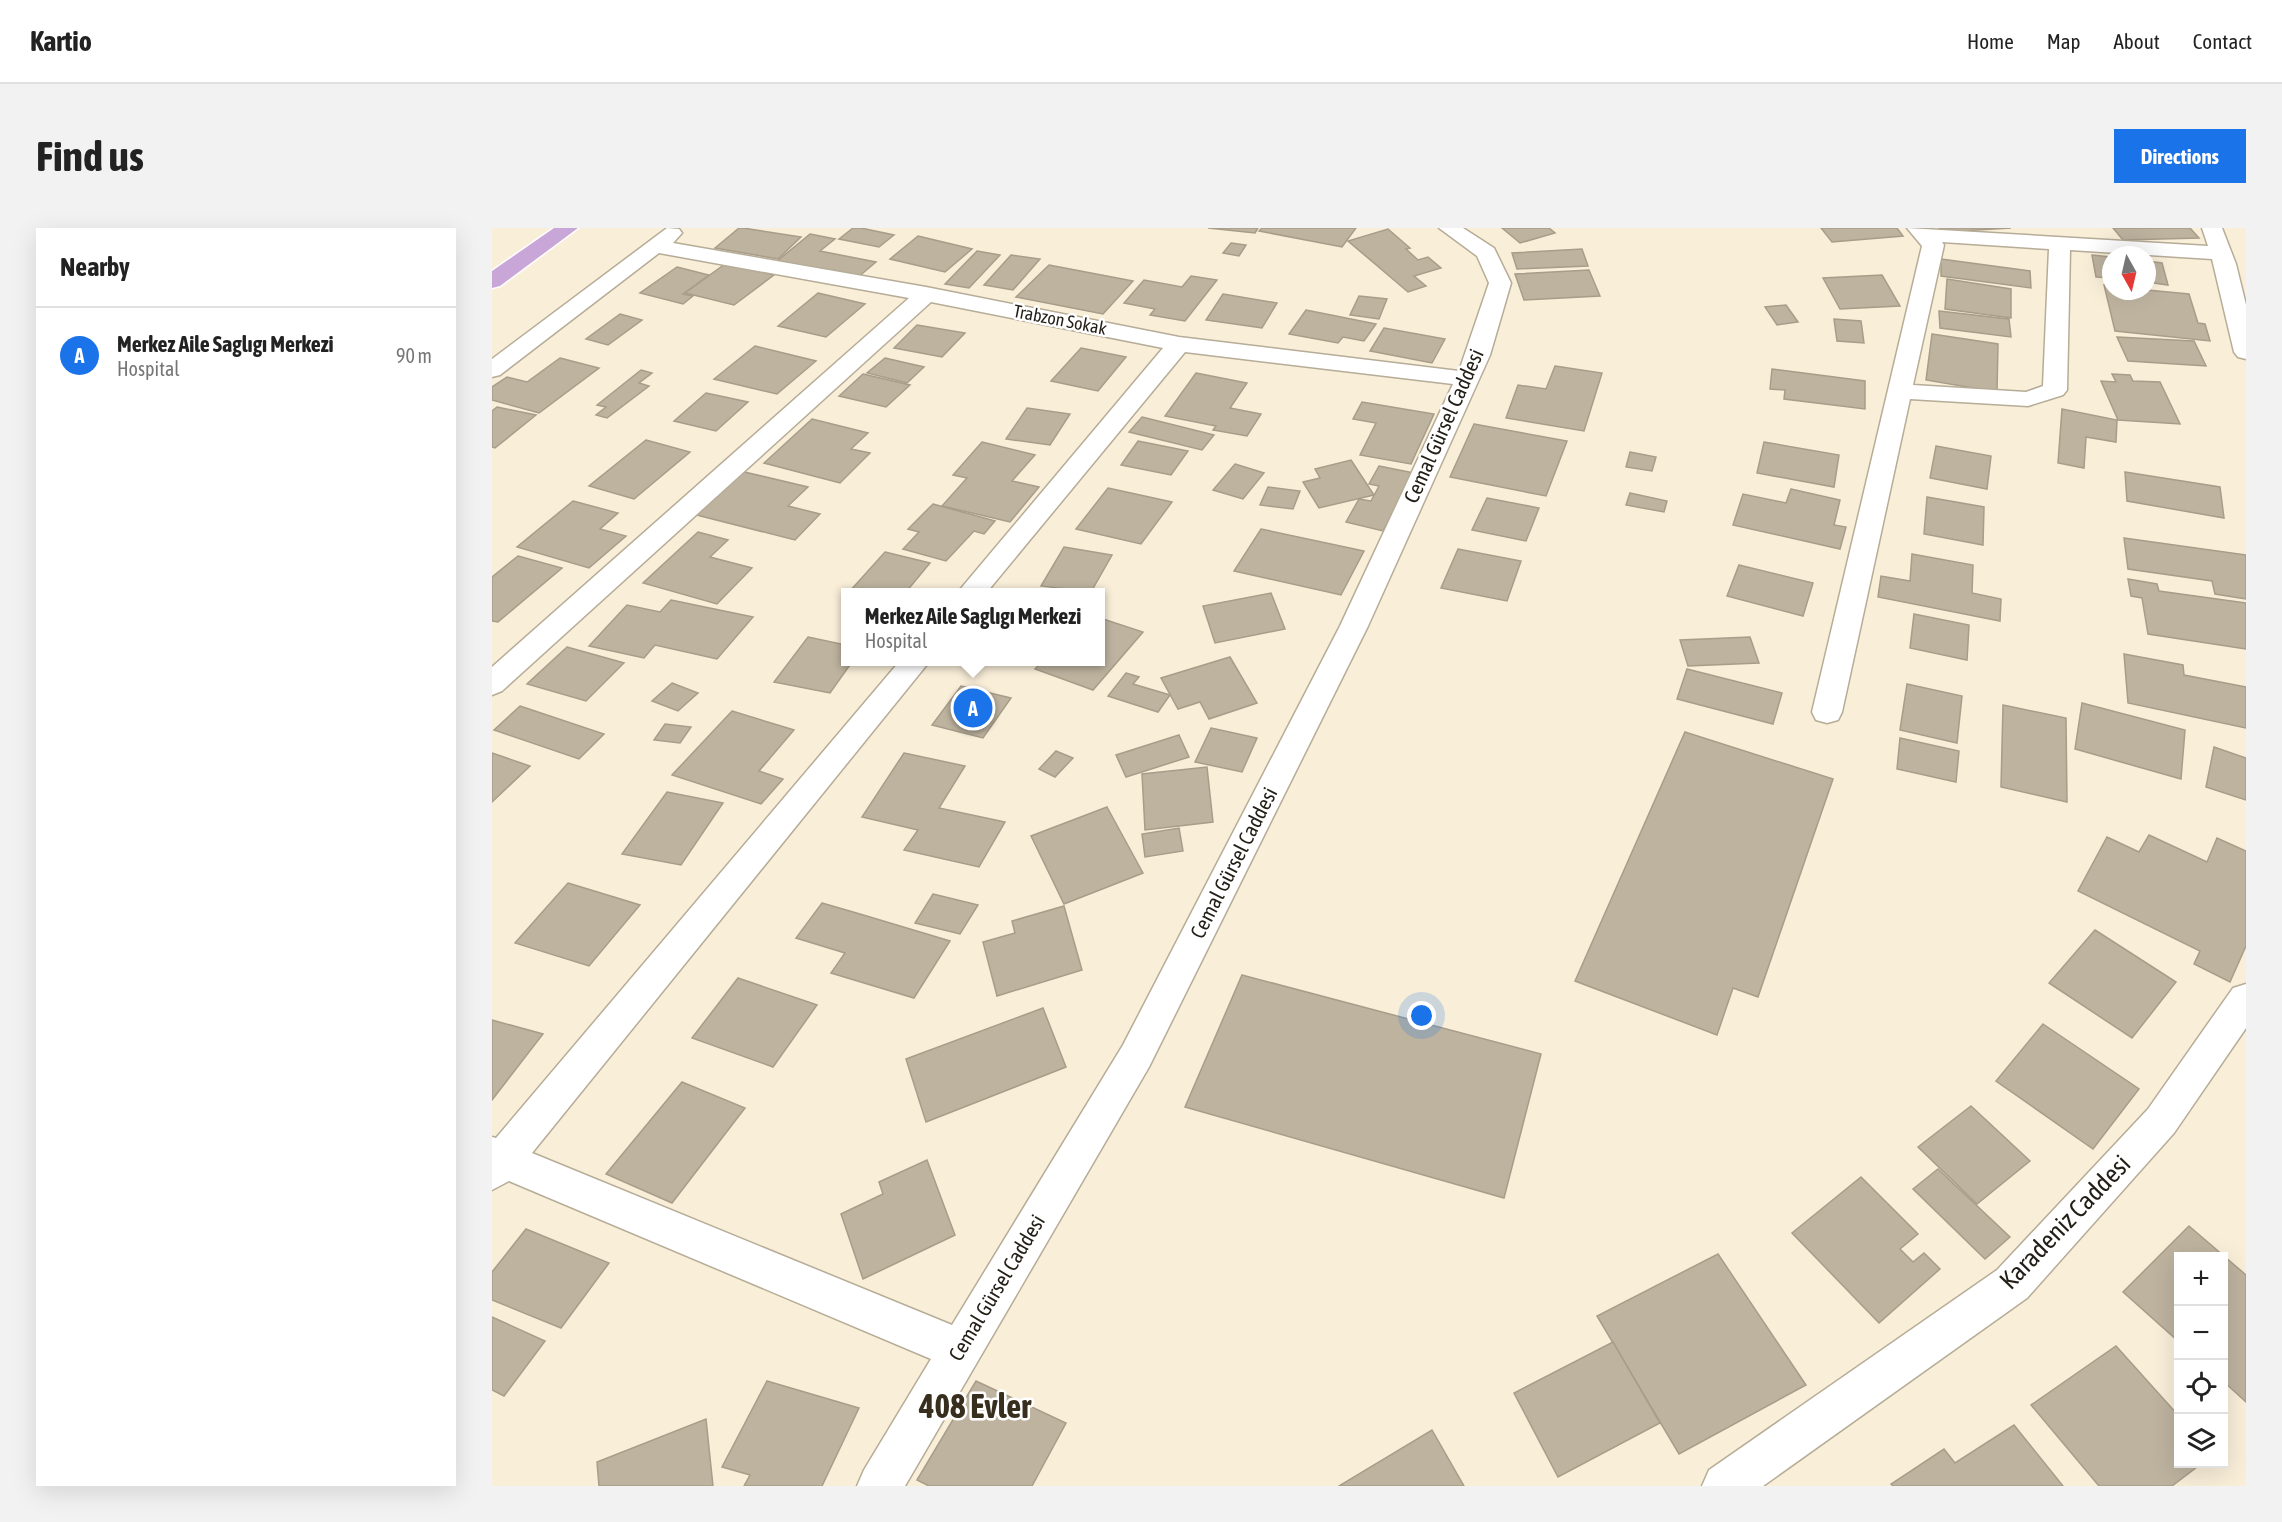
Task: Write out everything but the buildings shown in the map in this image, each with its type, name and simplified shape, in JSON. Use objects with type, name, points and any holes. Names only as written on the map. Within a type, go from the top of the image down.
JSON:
[{"type":"main road","points":[[492,281],[567,228]]},
{"type":"street","points":[[492,370],[679,228]]},
{"type":"street","name":"Cemal Gürsel Caddesi","points":[[880,1486],[1136,1056],[1354,626],[1478,355],[1500,283],[1486,253],[1449,228]]},
{"type":"street","points":[[2212,228],[2239,296],[2246,352]]},
{"type":"street","points":[[1920,232],[2221,253]]},
{"type":"street","points":[[1827,712],[1933,245],[1920,232]]},
{"type":"street","points":[[1900,391],[2028,399],[2055,390],[2060,243]]},
{"type":"street","name":"Trabzon Sokak","points":[[655,246],[926,294],[1179,344],[1467,379]]},
{"type":"street","points":[[492,684],[926,294]]},
{"type":"street","points":[[975,588],[1179,344]]},
{"type":"street","points":[[912,666],[496,1162],[960,1350]]},
{"type":"street","name":"Karadeniz Caddesi","points":[[1725,1486],[2012,1284],[2161,1121],[2246,999]]},
{"type":"place","name":"Merkez Aile Saglıgı Merkezi","points":[[973,708]]},
{"type":"district","name":"408 Evler","points":[[975,1406]]}]
